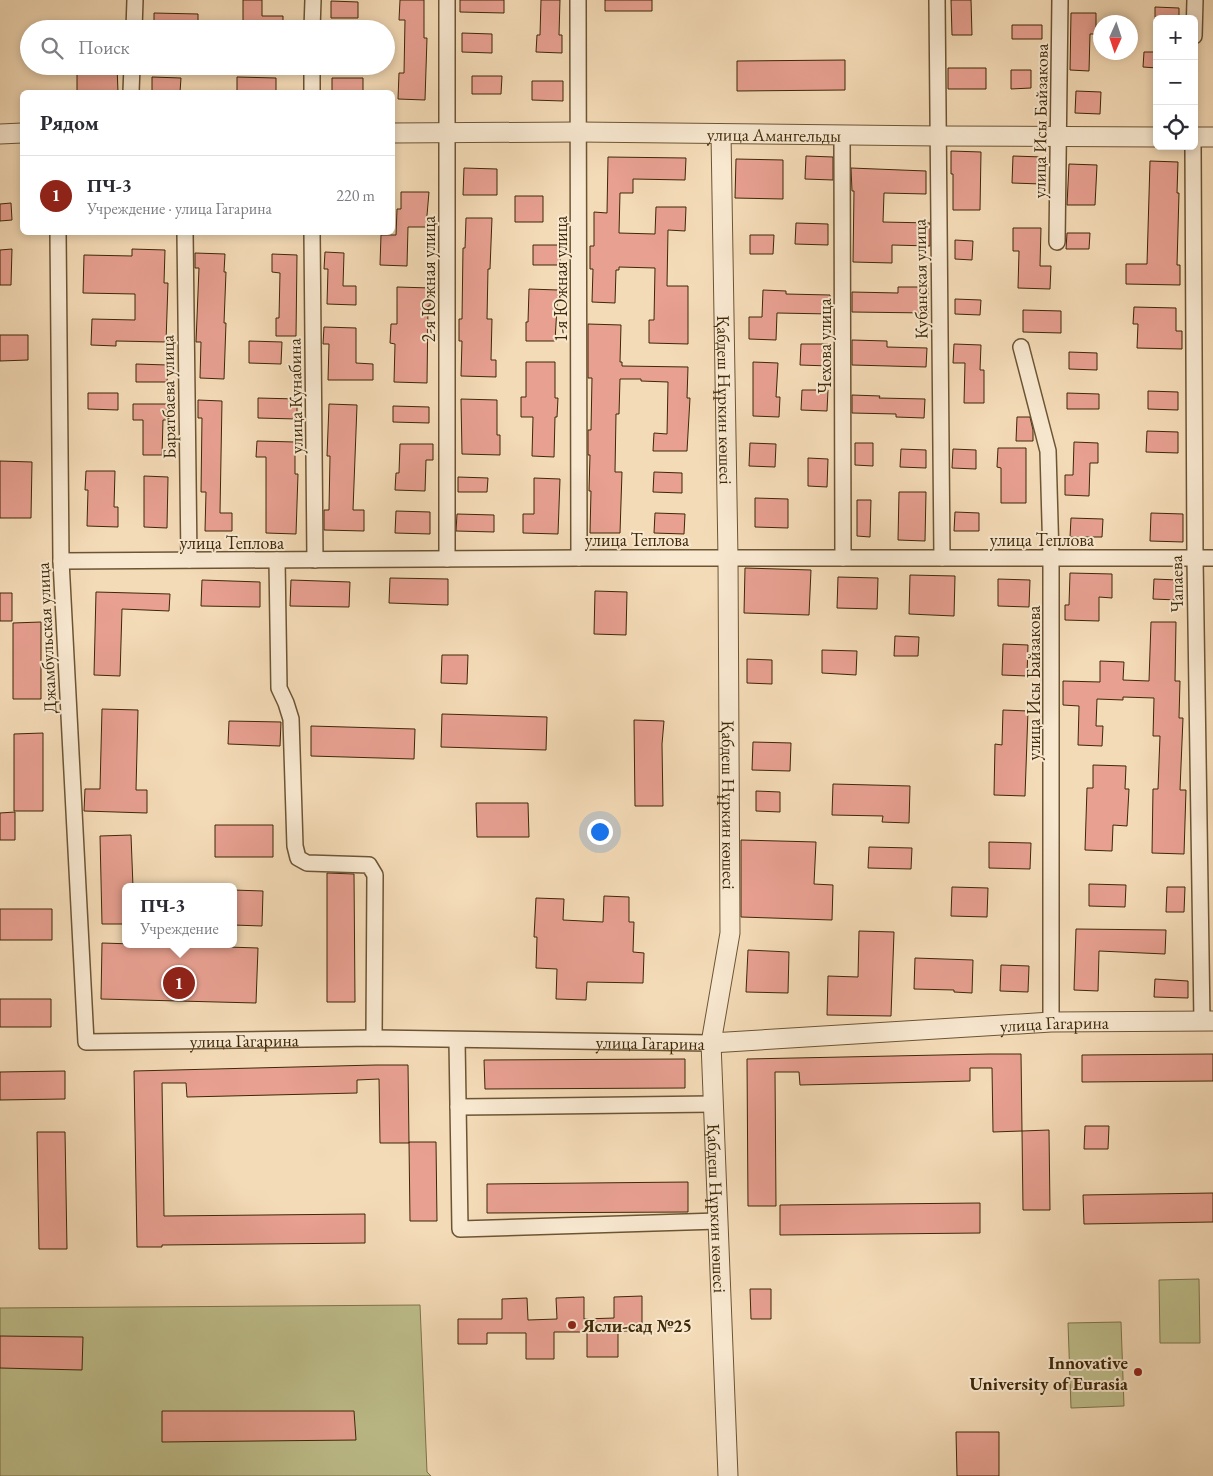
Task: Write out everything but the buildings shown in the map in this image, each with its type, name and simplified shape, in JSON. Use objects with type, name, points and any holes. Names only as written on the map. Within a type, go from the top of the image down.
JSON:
[{"type":"street","points":[[134,20],[135,0]]},
{"type":"street","points":[[312,20],[313,0]]},
{"type":"street","name":"2-я Южная улица","points":[[447,0],[447,559]]},
{"type":"street","name":"1-я Южная улица","points":[[578,0],[579,558]]},
{"type":"street","name":"Кубанская улица","points":[[937,0],[942,558]]},
{"type":"street","name":"улица Исы Байзакова","points":[[1057,242],[1060,0]]},
{"type":"street","points":[[1195,0],[1195,15]]},
{"type":"street","points":[[131,90],[132,75]]},
{"type":"street","points":[[312,75],[312,90]]},
{"type":"street","name":"улица Амангельды","points":[[395,133],[579,132],[1153,136]]},
{"type":"street","points":[[0,134],[20,133]]},
{"type":"street","name":"Қабдеш Нұркин көшесі","points":[[721,134],[728,558],[730,933],[710,1043],[728,1476]]},
{"type":"street","name":"Чехова улица","points":[[842,135],[843,558]]},
{"type":"street","points":[[1198,137],[1213,137]]},
{"type":"street","name":"Чапаева","points":[[1193,150],[1194,558],[1207,1021]]},
{"type":"street","name":"Джамбульская улица","points":[[58,235],[61,561],[86,1042]]},
{"type":"street","name":"Баратбаева улица","points":[[185,235],[189,560]]},
{"type":"street","name":"улица Кунабина","points":[[312,235],[315,560]]},
{"type":"street","name":"улица Исы Байзакова","points":[[1021,347],[1048,451],[1052,558],[1051,1022]]},
{"type":"street","name":"улица Теплова","points":[[61,561],[579,558],[1213,558]]},
{"type":"street","points":[[277,560],[279,688],[291,720],[295,846],[298,858],[307,863],[369,865],[375,875],[374,1038]]},
{"type":"street","name":"улица Гагарина","points":[[86,1042],[374,1038],[710,1043],[1051,1022],[1207,1021]]},
{"type":"street","points":[[457,1040],[460,1229],[718,1221]]},
{"type":"street","points":[[458,1106],[713,1104]]},
{"type":"green space","points":[[1199,1279],[1200,1343],[1160,1343],[1159,1280]]},
{"type":"green space","points":[[420,1305],[427,1472],[431,1476],[0,1476],[0,1308]]},
{"type":"green space","points":[[1121,1322],[1124,1406],[1071,1408],[1068,1323]]},
{"type":"place","name":"ПЧ-3","points":[[179,983]]},
{"type":"place","name":"Ясли-сад №25","points":[[572,1325]]},
{"type":"place","name":"Innovative University of Eurasia","points":[[1138,1372]]}]
